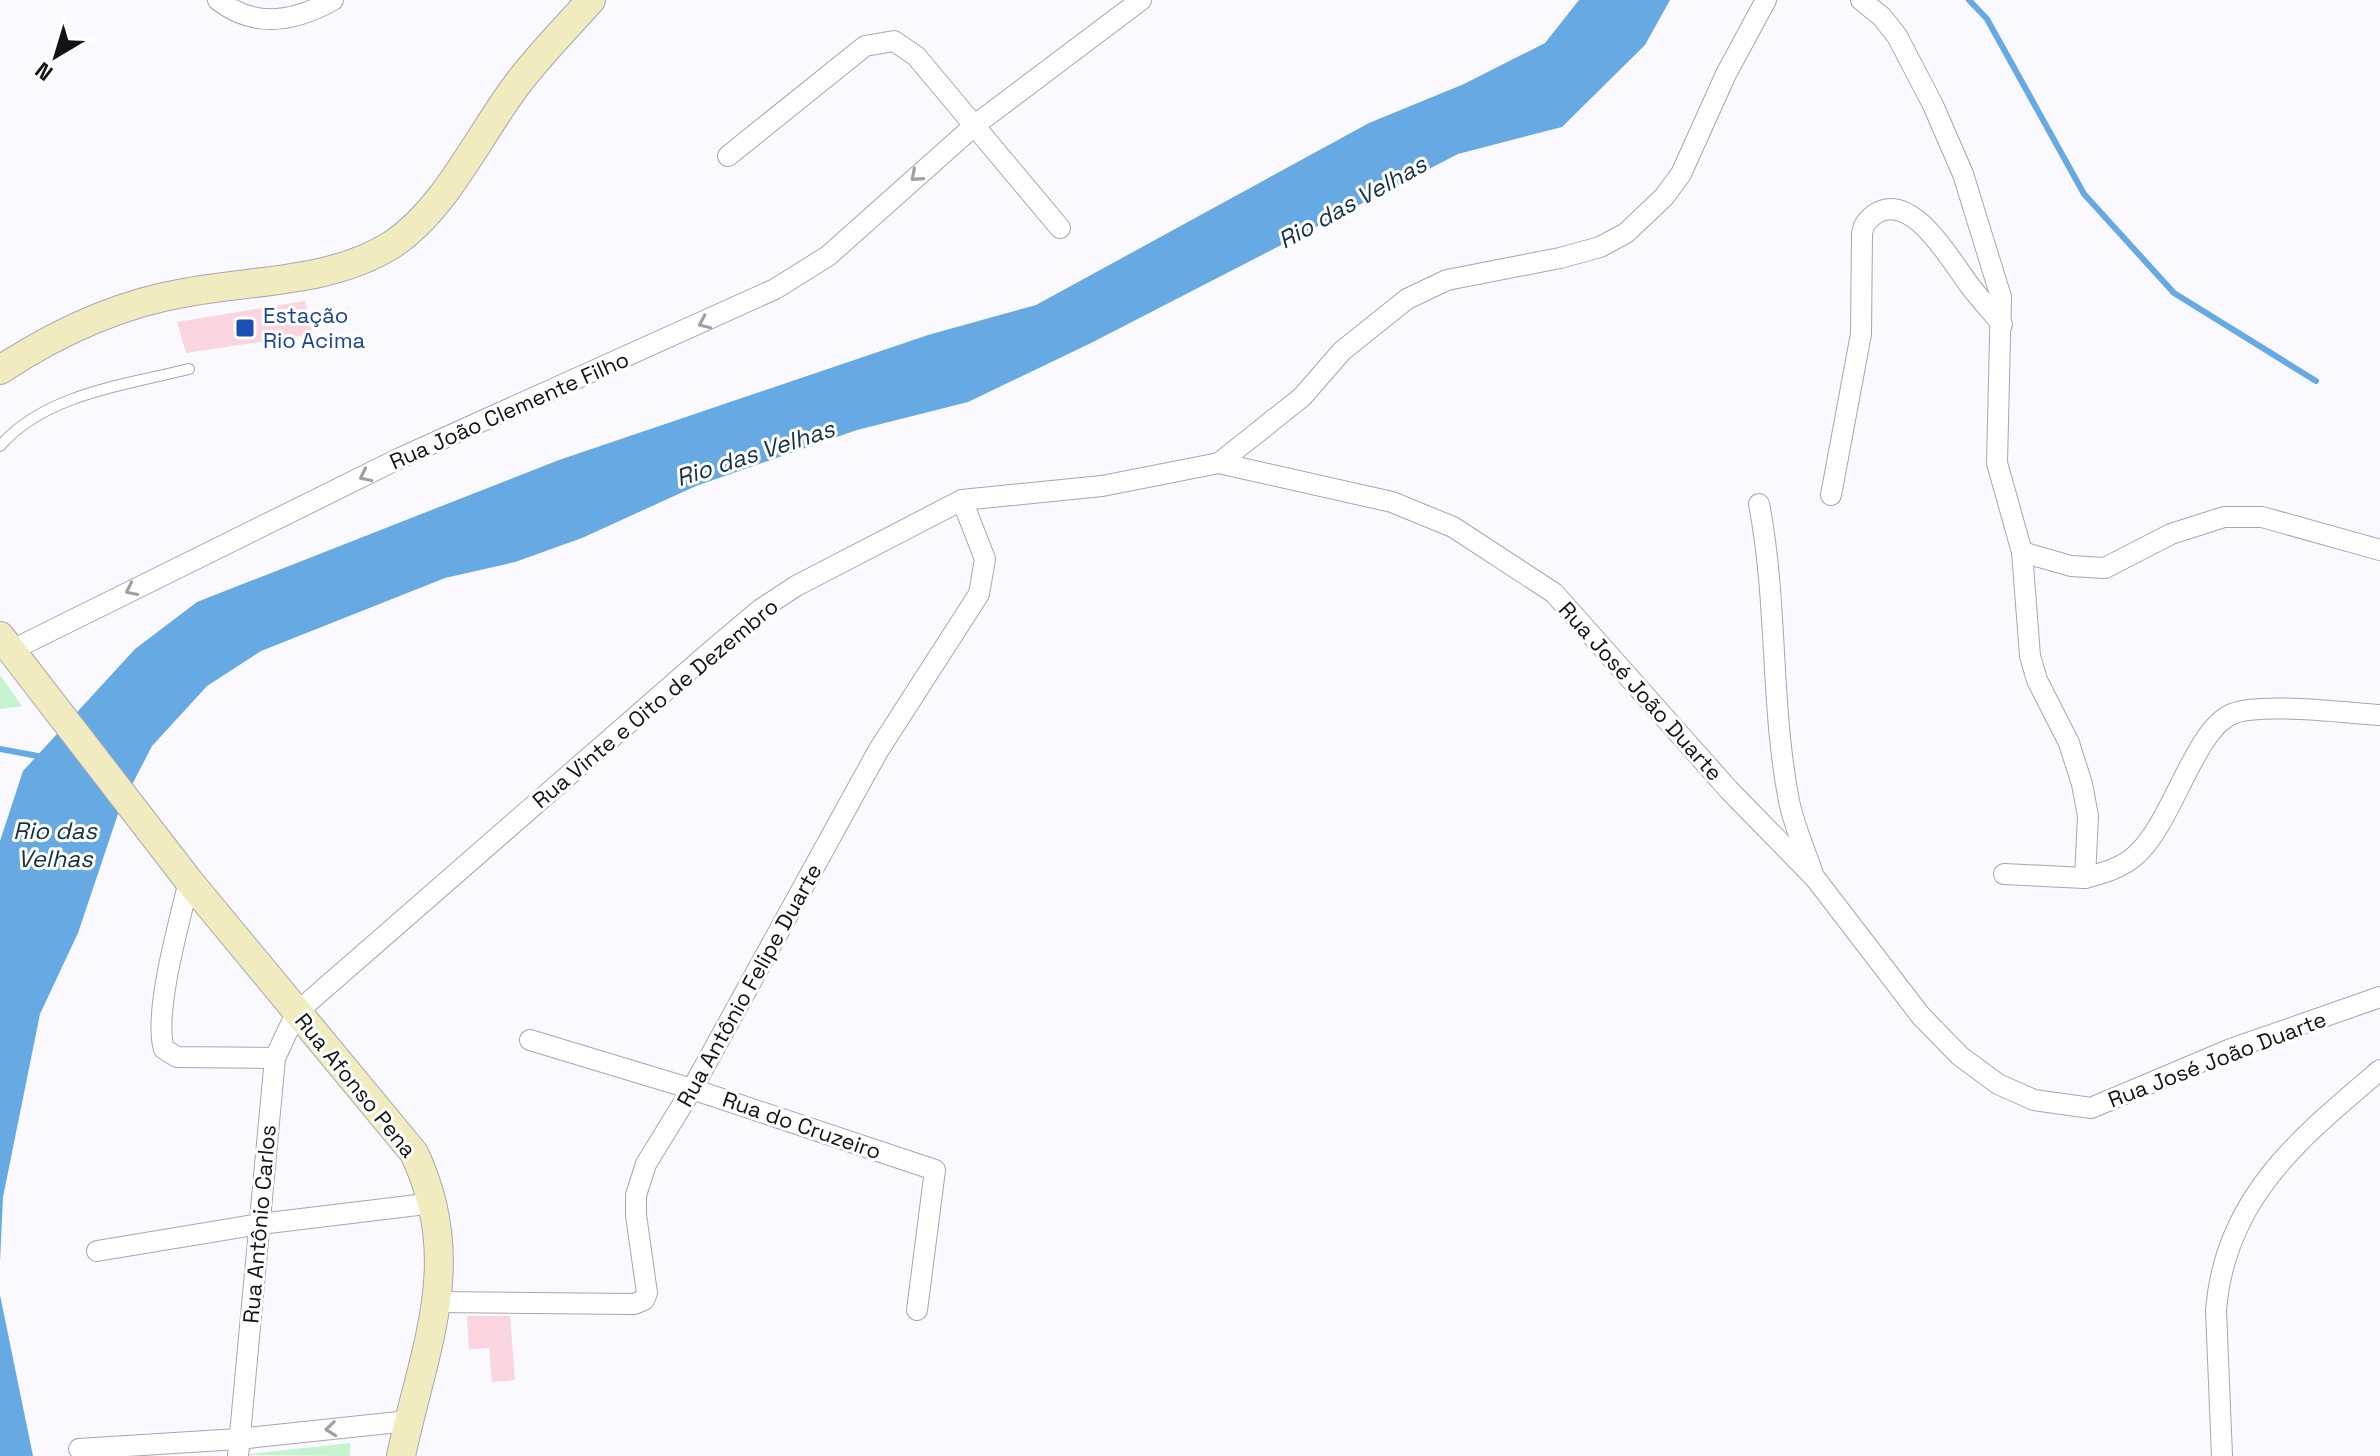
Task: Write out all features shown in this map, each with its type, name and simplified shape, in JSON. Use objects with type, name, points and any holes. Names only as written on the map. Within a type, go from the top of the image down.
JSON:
[{"type":"main road","points":[[0,370],[33,348],[144,301],[332,270],[393,244],[409,232],[447,188],[519,81],[591,0]]},
{"type":"main road","name":"Rua Afonso Pena","points":[[6,643],[189,881],[296,1013],[405,1139],[421,1167],[434,1203],[441,1262],[438,1302],[401,1456]]},
{"type":"street","points":[[218,0],[242,17],[271,21],[293,17],[333,0]]},
{"type":"street","name":"Rua João Clemente Filho","points":[[6,643],[400,458],[775,289],[828,256],[975,125],[1141,0]]},
{"type":"street","name":"Rua Vinte e Oito de Dezembro","points":[[296,1013],[761,609],[796,586],[962,500],[1102,486],[1219,463],[1302,397],[1342,351],[1407,299],[1447,280],[1600,247],[1641,221],[1681,174],[1726,74],[1766,0]]},
{"type":"street","points":[[1861,0],[1882,17],[1897,36],[1933,105],[1973,204],[2001,297],[1997,463],[2022,552],[2030,656],[2037,680],[2069,743],[2088,816],[2085,878]]},
{"type":"street","points":[[728,156],[865,46],[886,40],[904,46],[916,56],[1060,228]]},
{"type":"street","points":[[1831,495],[1861,334],[1862,234],[1866,222],[1884,209],[1896,208],[1909,214],[1944,250],[2002,324]]},
{"type":"street","name":"Rua José João Duarte","points":[[1219,463],[1392,502],[1453,527],[1554,593],[1729,790],[1815,878],[1921,1016],[1960,1056],[1998,1084],[2034,1100],[2061,1107],[2091,1108],[2231,1049],[2380,997]]},
{"type":"street","name":"Rua Antônio Felipe Duarte","points":[[438,1302],[642,1302],[647,1293],[637,1228],[637,1187],[646,1164],[692,1089],[878,751],[979,594],[985,559],[962,500]]},
{"type":"street","name":"Rua José João Duarte","points":[[1759,504],[1767,545],[1775,670],[1790,803],[1815,878]]},
{"type":"street","points":[[2022,552],[2071,566],[2105,568],[2171,534],[2224,517],[2262,517],[2380,550]]},
{"type":"street","points":[[2004,874],[2085,878],[2114,869],[2135,857],[2169,811],[2211,730],[2232,713],[2254,709],[2380,715]]},
{"type":"street","points":[[189,881],[169,974],[161,1035],[164,1049],[177,1057],[275,1058]]},
{"type":"street","name":"Rua Antônio Carlos","points":[[238,1448],[275,1058],[296,1013]]},
{"type":"street","name":"Rua do Cruzeiro","points":[[530,1040],[692,1089],[935,1170],[917,1310]]},
{"type":"street","points":[[2222,1456],[2216,1310],[2218,1287],[2231,1234],[2290,1151],[2380,1070]]},
{"type":"street","points":[[97,1251],[260,1224],[434,1203]]},
{"type":"street","points":[[79,1449],[238,1448],[408,1421]]},
{"type":"lane","points":[[0,431],[15,428],[76,398],[189,369]]},
{"type":"lane","points":[[0,446],[15,428]]},
{"type":"green space","points":[[0,675],[22,706],[0,709]]},
{"type":"green space","points":[[350,1443],[350,1456],[241,1455]]},
{"type":"water","name":"Rio das Velhas","points":[[1579,0],[1670,0],[1645,45],[1562,127],[1458,154],[1091,343],[968,402],[857,430],[696,486],[582,538],[515,562],[445,578],[261,651],[207,686],[152,746],[120,808],[78,933],[40,1014],[3,1197],[0,1262],[0,841],[23,771],[135,649],[197,602],[559,460],[928,335],[1036,305],[1369,123],[1464,84],[1545,43]]},
{"type":"water","points":[[0,1295],[33,1456],[0,1456]]},
{"type":"building","name":"Estação Rio Acima","points":[[305,301],[313,334],[186,353],[177,322]]},
{"type":"building","points":[[467,1316],[510,1316],[515,1380],[492,1382],[489,1348],[469,1349]]},
{"type":"waterway","points":[[1969,0],[1987,19],[2084,194],[2174,293],[2316,381]]},
{"type":"waterway","points":[[0,749],[43,757]]},
{"type":"place","name":"Estação Rio Acima","points":[[245,328]]}]
